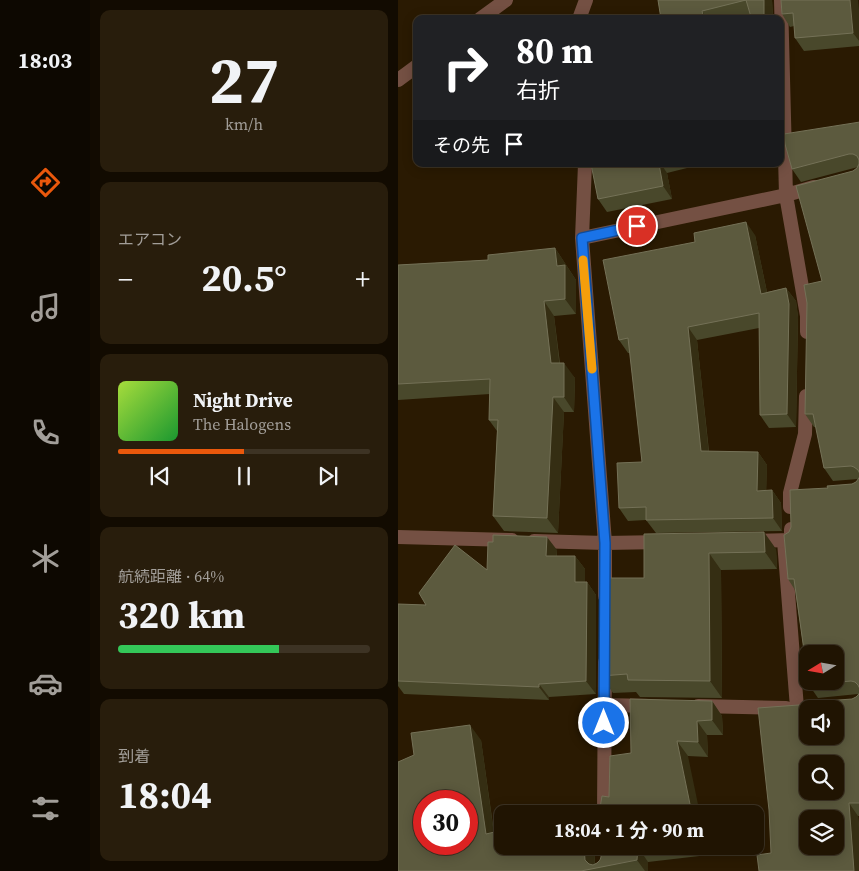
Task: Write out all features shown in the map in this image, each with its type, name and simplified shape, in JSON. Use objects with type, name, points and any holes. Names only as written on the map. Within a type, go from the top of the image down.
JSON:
[{"type":"street","points":[[485,15],[506,0]]},
{"type":"street","points":[[580,15],[586,0]]},
{"type":"street","points":[[781,0],[781,15]]},
{"type":"street","points":[[398,80],[413,69]]},
{"type":"street","points":[[784,117],[786,195],[807,316],[806,345]]},
{"type":"street","points":[[584,167],[582,238],[605,543],[605,610]]},
{"type":"street","points":[[582,238],[786,195],[830,183]]},
{"type":"street","points":[[734,541],[791,540],[795,493],[805,434],[806,385]]},
{"type":"street","points":[[398,537],[605,543],[675,542]]},
{"type":"street","points":[[682,706],[801,708],[784,540]]},
{"type":"street","points":[[604,805],[605,648]]},
{"type":"street","points":[[605,705],[662,706]]},
{"type":"building","points":[[658,0],[746,0],[702,11],[703,15],[660,15]]},
{"type":"building","points":[[746,0],[764,0],[764,15],[750,15]]},
{"type":"building","points":[[781,0],[850,0],[853,33],[795,38],[793,13],[782,14]]},
{"type":"building","points":[[860,122],[860,474],[858,470],[851,466],[824,468],[813,414],[805,414],[807,303],[804,285],[822,281],[796,186],[853,171],[857,168],[859,160],[857,156],[849,154],[792,169],[784,134]]},
{"type":"building","points":[[592,167],[660,167],[663,186],[598,199]]},
{"type":"building","points":[[746,222],[761,294],[786,288],[789,304],[787,414],[760,415],[759,313],[688,327],[701,451],[758,452],[757,491],[772,490],[773,518],[646,520],[646,507],[619,508],[617,463],[642,462],[628,338],[619,340],[603,260],[695,242],[694,233]]},
{"type":"building","points":[[555,248],[557,266],[565,265],[565,299],[544,301],[551,363],[564,363],[564,397],[553,397],[547,518],[493,516],[498,420],[489,420],[490,379],[398,384],[398,265],[488,260],[488,255]]},
{"type":"building","points":[[860,476],[860,689],[855,682],[844,682],[844,645],[803,645],[794,579],[788,579],[784,535],[789,532],[791,527],[790,490],[828,488],[827,486],[856,482]]},
{"type":"building","points":[[764,532],[765,552],[709,553],[710,681],[628,680],[627,674],[601,676],[602,578],[644,578],[644,534]]},
{"type":"building","points":[[493,535],[547,537],[546,556],[575,556],[575,582],[587,582],[586,681],[539,684],[539,687],[398,681],[398,604],[426,605],[419,593],[455,545],[487,570],[488,542],[493,542]]},
{"type":"building","points":[[860,691],[860,803],[849,803],[854,871],[759,871],[757,855],[771,853],[769,810],[758,708],[799,705],[799,745],[844,745],[844,700],[838,700],[856,697]]},
{"type":"building","points":[[630,699],[712,701],[712,720],[697,721],[698,742],[677,741],[690,805],[600,805],[602,796],[609,797],[610,756],[631,753]]},
{"type":"building","points":[[470,725],[486,834],[494,832],[494,855],[585,855],[585,860],[593,865],[600,860],[601,855],[637,855],[637,860],[581,871],[398,871],[398,762],[414,755],[411,733]]},
{"type":"slow traffic","points":[[583,260],[592,369]]},
{"type":"route","points":[[604,723],[605,543],[582,238],[637,226]]}]
